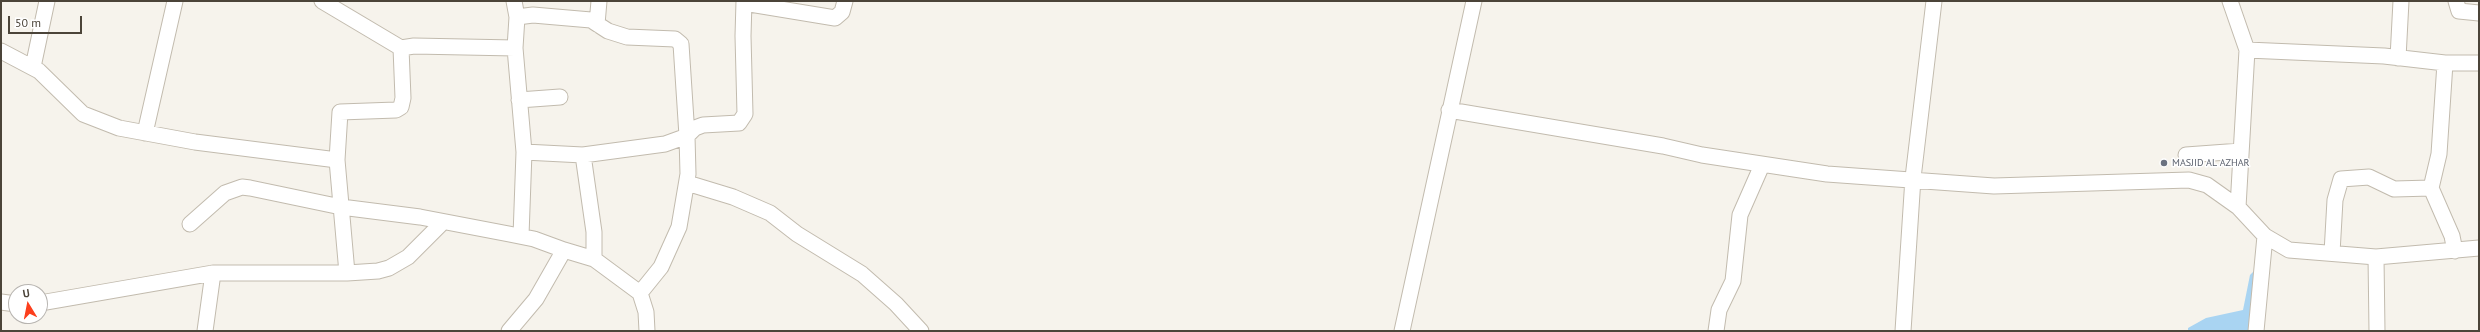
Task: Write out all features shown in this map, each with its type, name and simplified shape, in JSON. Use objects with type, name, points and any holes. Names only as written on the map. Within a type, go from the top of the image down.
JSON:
[{"type":"street","points":[[33,67],[47,1]]},
{"type":"street","points":[[145,133],[175,1]]},
{"type":"street","points":[[322,1],[401,48],[414,46],[515,48]]},
{"type":"street","points":[[514,1],[517,17],[515,48],[524,152],[521,236]]},
{"type":"street","points":[[597,24],[598,1]]},
{"type":"street","points":[[524,152],[583,155],[664,144],[687,136],[695,128],[703,125],[739,123],[746,114],[744,2],[835,18],[842,12],[845,1]]},
{"type":"street","points":[[1402,331],[1474,1]]},
{"type":"street","points":[[1903,331],[1913,178],[1934,1]]},
{"type":"street","points":[[2230,1],[2247,50],[2238,207]]},
{"type":"street","points":[[2398,58],[2401,1]]},
{"type":"street","points":[[2456,1],[2459,11],[2479,13]]},
{"type":"street","points":[[517,17],[544,16],[591,20],[608,31],[627,37],[675,39],[679,41],[687,136],[687,184],[679,227],[670,250],[661,267],[640,292]]},
{"type":"street","points":[[347,273],[337,160],[340,112],[396,110],[401,108],[403,98],[401,48]]},
{"type":"street","points":[[2247,50],[2398,58],[2445,63],[2479,63]]},
{"type":"street","points":[[1,51],[33,67],[83,114],[119,128],[337,160]]},
{"type":"street","points":[[2445,63],[2439,154],[2431,188],[2452,236],[2455,251]]},
{"type":"street","points":[[519,100],[560,97]]},
{"type":"street","points":[[1449,110],[1762,165],[1827,174],[1913,178],[1994,186],[2189,180],[2206,184],[2238,207],[2265,236],[2289,250],[2376,257],[2479,248]]},
{"type":"street","points":[[2186,155],[2241,151]]},
{"type":"street","points":[[583,155],[594,232],[594,259]]},
{"type":"street","points":[[1716,331],[1719,310],[1733,281],[1740,215],[1762,165]]},
{"type":"street","points":[[2332,253],[2335,200],[2341,179],[2369,177],[2394,189],[2431,188]]},
{"type":"street","points":[[687,184],[732,197],[770,213],[797,234],[862,274],[896,304],[921,331]]},
{"type":"street","points":[[190,224],[217,198],[242,187],[342,207],[443,222],[521,236],[594,259],[640,292],[645,307],[647,331]]},
{"type":"street","points":[[48,303],[213,273],[347,273],[389,268],[408,257],[443,222]]},
{"type":"street","points":[[2256,331],[2265,236]]},
{"type":"street","points":[[509,331],[536,299],[564,250]]},
{"type":"street","points":[[2376,257],[2376,331]]},
{"type":"street","points":[[205,331],[213,273]]},
{"type":"water","points":[[2258,267],[2251,331],[2188,331],[2188,328],[2206,318],[2243,310],[2250,275]]},
{"type":"place","name":"MASJID AL AZHAR","points":[[2164,163]]}]
